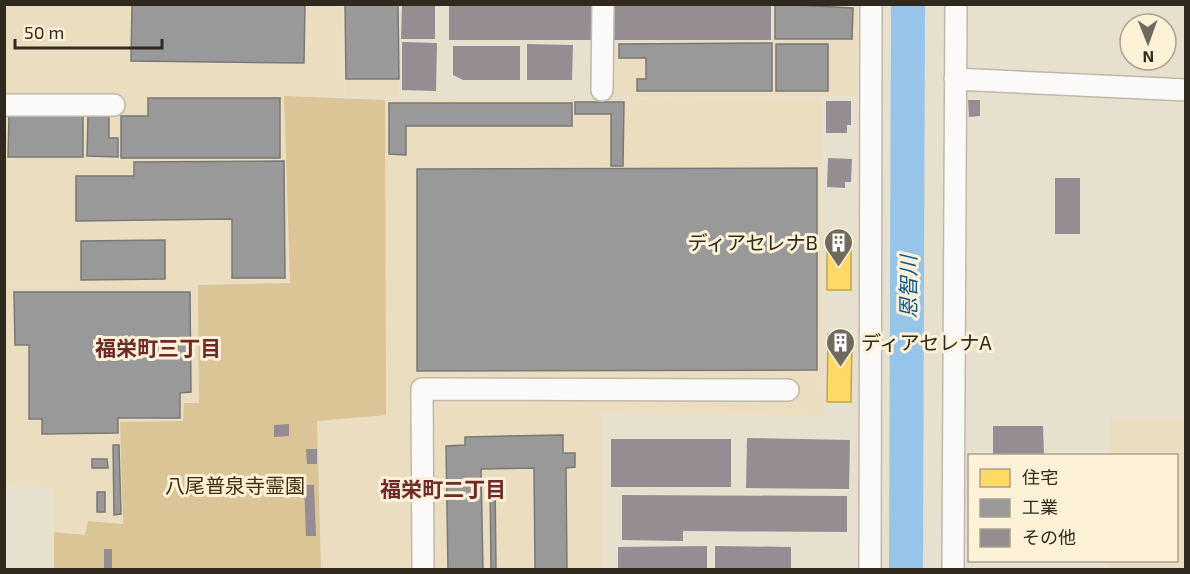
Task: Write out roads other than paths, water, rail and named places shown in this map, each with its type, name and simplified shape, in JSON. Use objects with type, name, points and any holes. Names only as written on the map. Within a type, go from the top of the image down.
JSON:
[{"type":"street","points":[[602,90],[603,4]]},
{"type":"street","points":[[870,570],[871,4]]},
{"type":"street","points":[[953,570],[956,4]]},
{"type":"street","points":[[955,79],[1185,90]]},
{"type":"street","points":[[4,105],[114,105]]},
{"type":"street","points":[[423,570],[422,389],[788,390]]},
{"type":"waterway","name":"恩智川","points":[[906,570],[908,4]]},
{"type":"place","name":"ディアセレナB","points":[[839,268]]},
{"type":"place","name":"ディアセレナA","points":[[840,368]]},
{"type":"district","name":"福栄町三丁目","points":[[158,347]]},
{"type":"district","name":"福栄町二丁目","points":[[443,488]]},
{"type":"park label","name":"八尾普泉寺霊園","points":[[235,485]]}]
